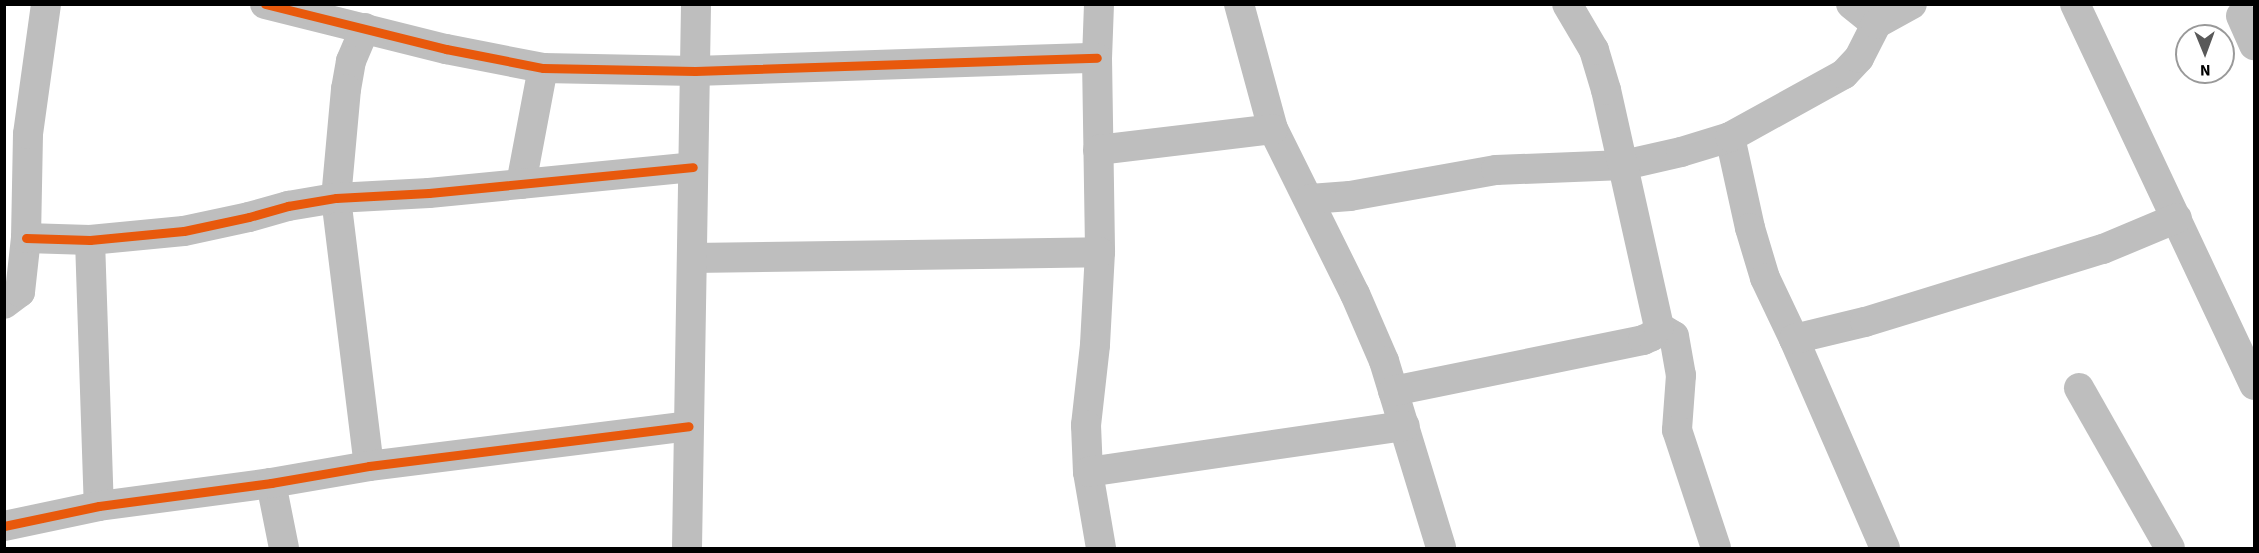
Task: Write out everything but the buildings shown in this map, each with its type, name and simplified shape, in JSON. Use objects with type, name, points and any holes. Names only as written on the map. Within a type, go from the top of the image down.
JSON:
[{"type":"street","points":[[4,304],[20,292],[26,238],[28,134],[46,4]]},
{"type":"street","points":[[265,4],[446,49],[543,68],[695,71],[1097,58]]},
{"type":"street","points":[[687,549],[696,4]]},
{"type":"street","points":[[1099,4],[1097,58],[1100,252],[1095,345],[1086,425],[1088,472],[1101,549]]},
{"type":"street","points":[[1239,4],[1273,129],[1310,199],[1384,361],[1441,549]]},
{"type":"street","points":[[1567,4],[1594,50],[1624,165],[1659,327],[1674,336],[1681,375],[1677,430],[1716,549]]},
{"type":"street","points":[[1851,4],[1876,24]]},
{"type":"street","points":[[1310,199],[1350,196],[1496,170],[1624,165],[1681,152],[1730,137],[1844,74],[1859,58],[1876,24],[1912,4]]},
{"type":"street","points":[[2074,4],[2254,385]]},
{"type":"street","points":[[2241,16],[2254,45]]},
{"type":"street","points":[[364,28],[350,70],[336,198],[369,466]]},
{"type":"street","points":[[521,184],[543,68]]},
{"type":"street","points":[[1098,150],[1273,129]]},
{"type":"street","points":[[1730,137],[1750,228],[1765,278],[1794,339],[1885,549]]},
{"type":"street","points":[[26,238],[90,240],[184,231],[249,218],[288,206],[336,198],[521,184],[693,167]]},
{"type":"street","points":[[1794,339],[1865,322],[2103,249],[2177,218]]},
{"type":"street","points":[[90,240],[99,506]]},
{"type":"street","points":[[692,258],[1100,252]]},
{"type":"street","points":[[1394,391],[1643,340],[1652,336],[1659,327]]},
{"type":"street","points":[[2079,388],[2170,549]]},
{"type":"street","points":[[4,526],[99,506],[271,483],[369,466],[689,426]]},
{"type":"street","points":[[1088,472],[1405,426]]},
{"type":"street","points":[[271,483],[284,549]]},
{"type":"cycle path","points":[[265,4],[446,49],[543,68],[695,71],[1097,58]]},
{"type":"cycle path","points":[[26,238],[90,240],[184,231],[288,206],[336,198],[429,193],[693,167]]},
{"type":"cycle path","points":[[4,526],[99,506],[271,483],[369,466],[689,426]]}]
